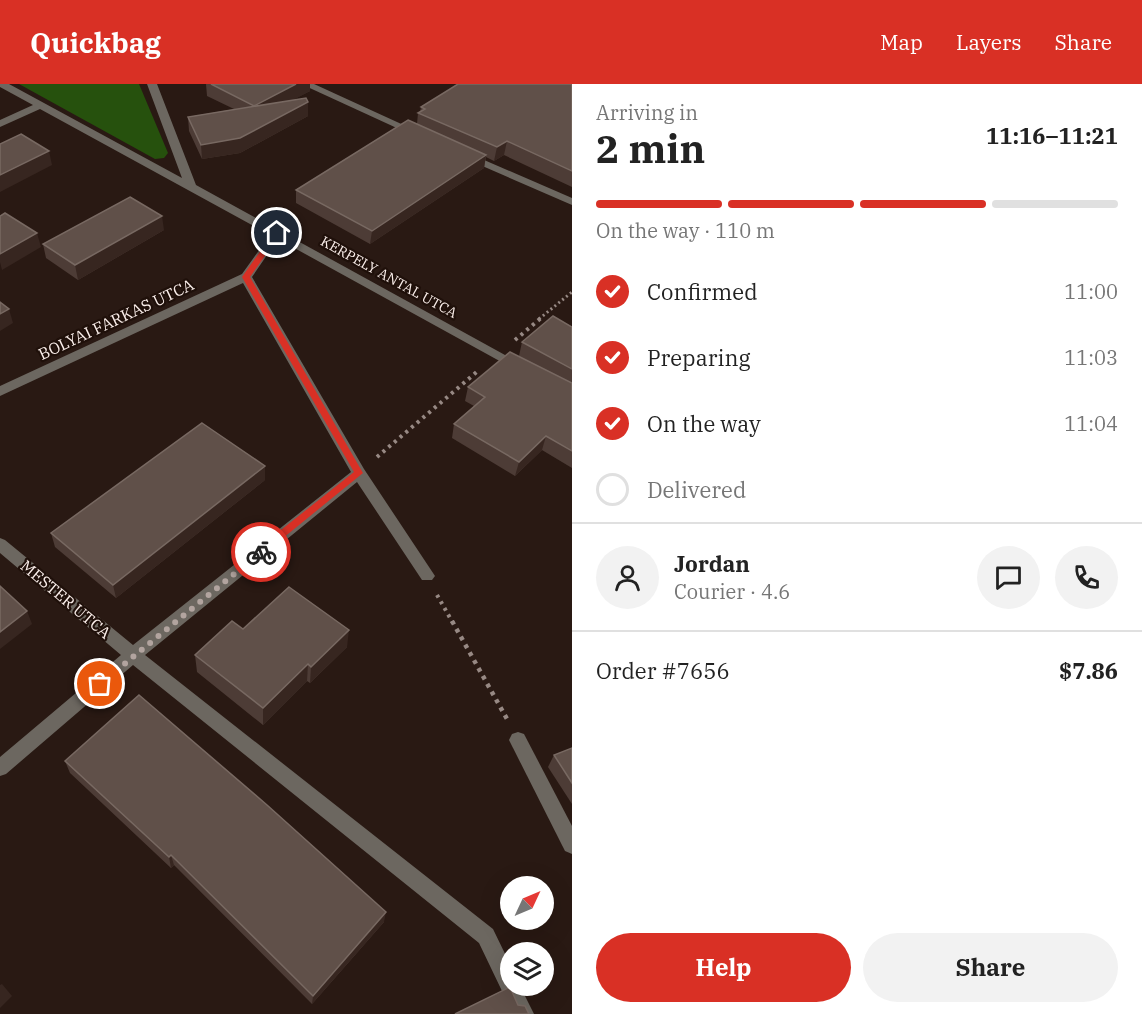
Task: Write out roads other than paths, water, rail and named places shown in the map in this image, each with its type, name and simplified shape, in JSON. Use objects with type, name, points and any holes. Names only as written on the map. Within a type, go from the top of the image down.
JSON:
[{"type":"street","name":"KERPELY ANTAL UTCA","points":[[2,84],[530,371]]},
{"type":"street","points":[[152,84],[191,187]]},
{"type":"street","points":[[306,84],[423,136]]},
{"type":"street","points":[[0,124],[41,105]]},
{"type":"street","points":[[455,150],[572,202]]},
{"type":"street","points":[[277,233],[246,277],[359,473],[427,576]]},
{"type":"street","name":"BOLYAI FARKAS UTCA","points":[[0,392],[246,277]]},
{"type":"street","points":[[0,768],[133,655],[359,473]]},
{"type":"street","name":"MESTER UTCA","points":[[0,544],[133,655],[486,936],[500,965]]},
{"type":"street","points":[[518,740],[572,845]]},
{"type":"street","name":"MESTER UTCA","points":[[515,996],[524,1014]]}]
